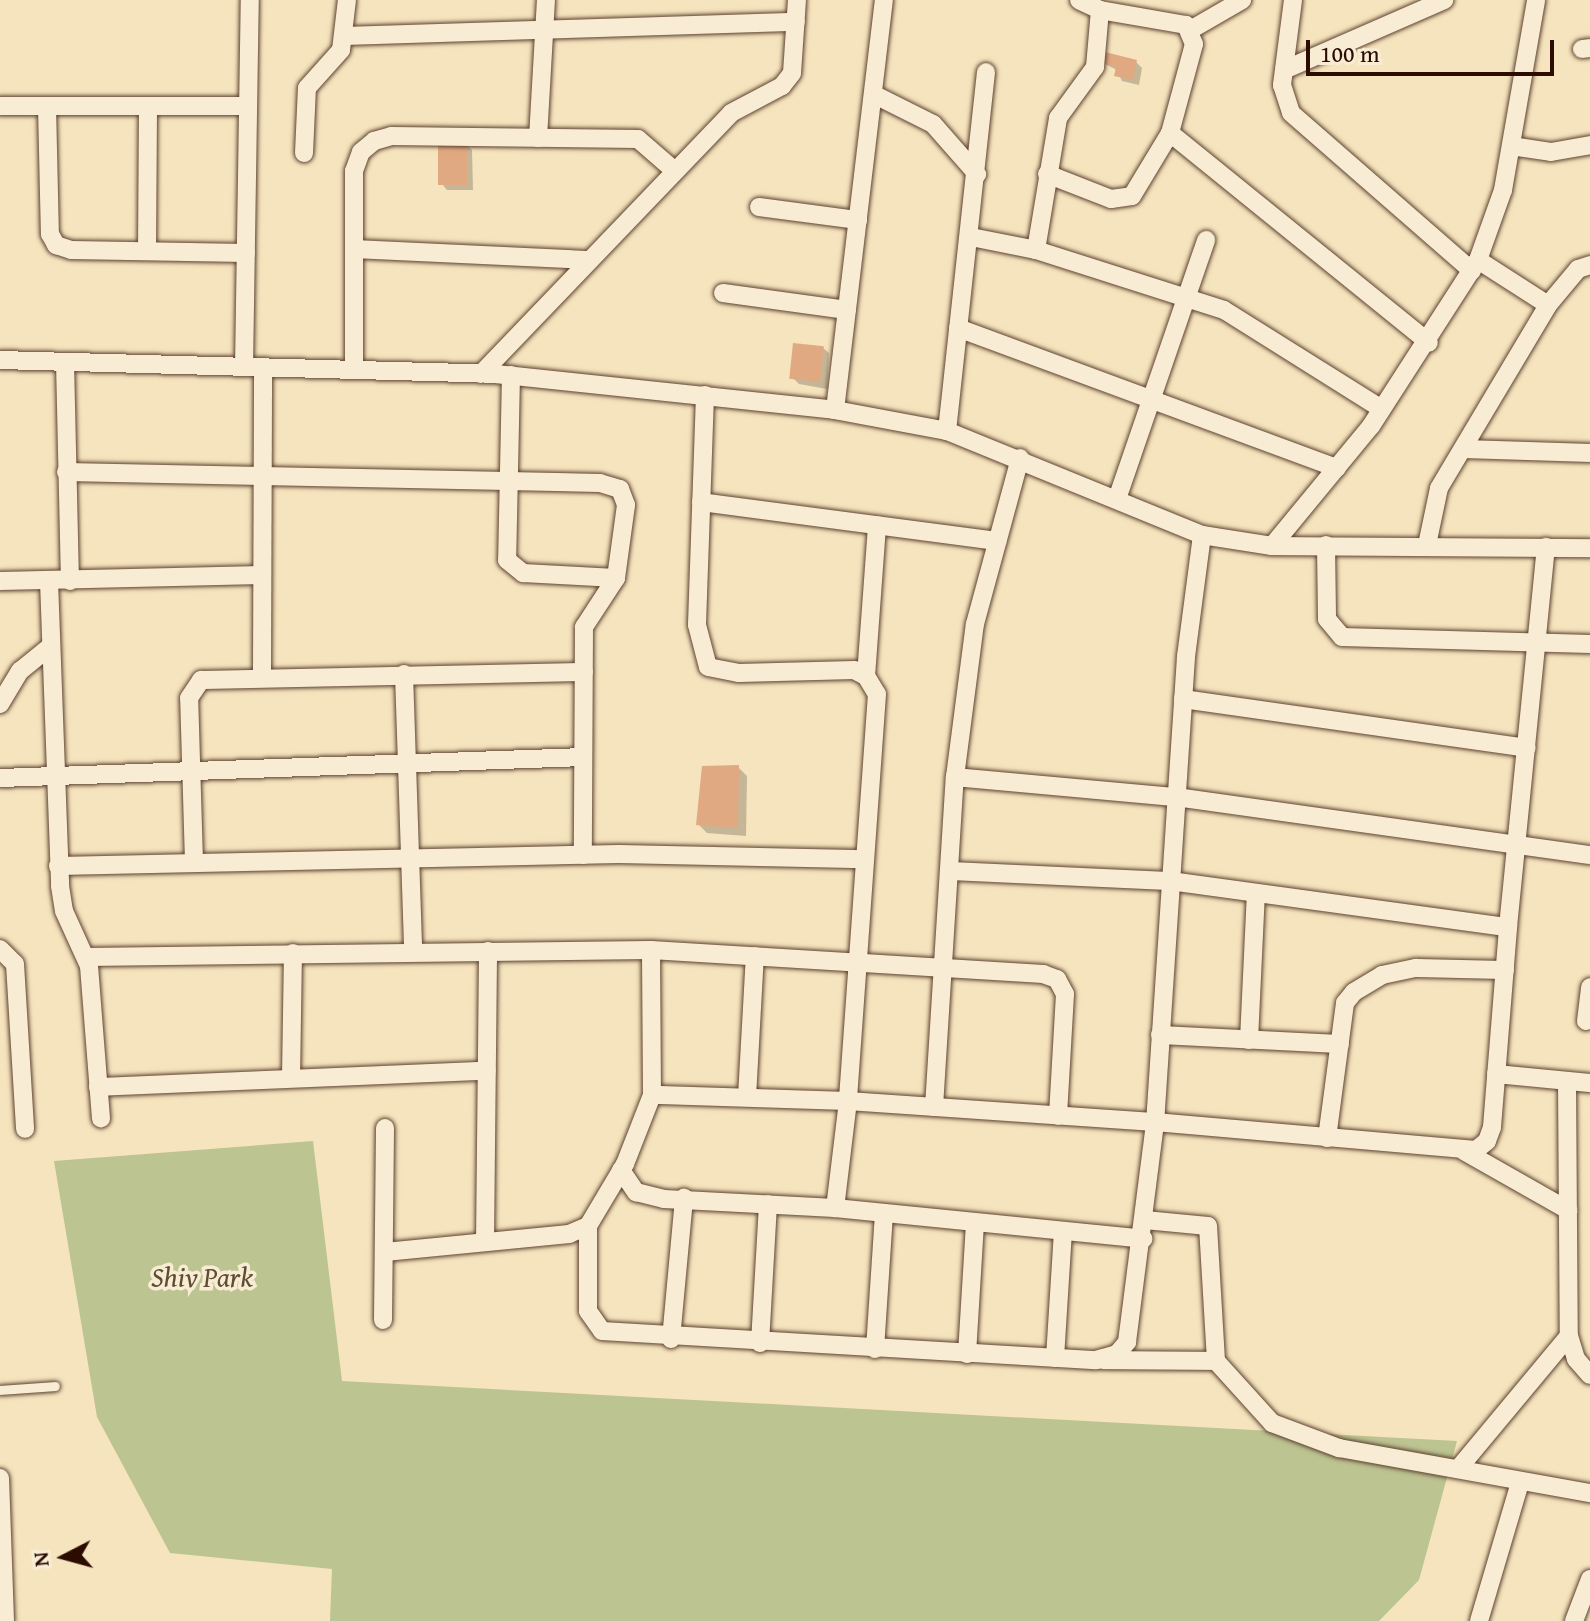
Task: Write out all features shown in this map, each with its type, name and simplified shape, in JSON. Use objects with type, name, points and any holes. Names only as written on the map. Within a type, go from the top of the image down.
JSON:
[{"type":"street","points":[[244,367],[250,0]]},
{"type":"street","points":[[304,153],[307,88],[341,50],[347,0]]},
{"type":"street","points":[[538,138],[546,0]]},
{"type":"street","points":[[481,374],[731,113],[782,86],[792,73],[797,0]]},
{"type":"street","points":[[835,410],[884,0]]},
{"type":"street","points":[[1079,0],[1100,10],[1192,29]]},
{"type":"street","points":[[1192,29],[1218,5],[1242,0]]},
{"type":"street","points":[[1293,0],[1284,70],[1284,100],[1291,113],[1475,266],[1548,305]]},
{"type":"street","points":[[1284,70],[1444,0]]},
{"type":"street","points":[[1272,546],[1382,409],[1429,343],[1475,266],[1503,190],[1536,0]]},
{"type":"street","points":[[1036,250],[1058,118],[1095,67],[1100,10]]},
{"type":"street","points":[[345,36],[796,22]]},
{"type":"street","points":[[1047,174],[1127,199],[1139,190],[1170,133],[1194,44],[1192,29]]},
{"type":"street","points":[[947,431],[971,237],[986,72]]},
{"type":"street","points":[[873,94],[933,124],[977,174]]},
{"type":"street","points":[[0,106],[248,106]]},
{"type":"street","points":[[47,106],[50,234],[56,245],[71,250],[246,253]]},
{"type":"street","points":[[147,251],[148,106]]},
{"type":"street","points":[[1170,133],[1429,343]]},
{"type":"street","points":[[354,370],[354,171],[361,152],[374,141],[391,136],[638,139],[675,171]]},
{"type":"street","points":[[1511,146],[1551,152],[1590,145]]},
{"type":"street","points":[[759,207],[858,220]]},
{"type":"street","points":[[971,237],[1036,250],[1189,297],[1261,329],[1382,409]]},
{"type":"street","points":[[1117,499],[1189,297],[1206,240]]},
{"type":"street","points":[[354,249],[590,260]]},
{"type":"street","points":[[1427,545],[1439,488],[1548,305],[1578,269],[1590,265]]},
{"type":"street","points":[[723,293],[847,310]]},
{"type":"street","points":[[958,328],[1337,468]]},
{"type":"street","points":[[0,360],[511,375],[835,410],[947,431],[1020,458],[1202,535],[1272,546],[1590,548]]},
{"type":"street","points":[[65,362],[70,581]]},
{"type":"street","points":[[262,676],[263,367]]},
{"type":"street","points":[[511,375],[507,560],[513,569],[616,578]]},
{"type":"street","points":[[705,395],[697,625],[708,667],[719,673],[837,669],[866,676]]},
{"type":"street","points":[[1465,449],[1590,453]]},
{"type":"street","points":[[934,1107],[955,777],[975,624],[1020,458]]},
{"type":"street","points":[[66,472],[263,479],[600,483],[620,489],[626,505],[616,578],[584,627],[583,855]]},
{"type":"street","points":[[701,502],[997,541]]},
{"type":"street","points":[[835,1208],[848,1101],[877,694],[866,676],[877,525]]},
{"type":"street","points":[[1096,1360],[1117,1354],[1127,1342],[1143,1239],[1155,1122],[1183,699],[1202,535]]},
{"type":"street","points":[[1326,545],[1327,619],[1342,637],[1590,644]]},
{"type":"street","points":[[1464,1151],[1487,1141],[1546,547]]},
{"type":"street","points":[[0,581],[262,575]]},
{"type":"street","points":[[49,581],[58,866],[64,911],[86,957],[101,1119]]},
{"type":"street","points":[[0,704],[20,671],[51,646]]},
{"type":"street","points":[[194,862],[193,688],[211,676],[584,672]]},
{"type":"street","points":[[404,674],[413,951]]},
{"type":"street","points":[[1183,699],[1527,748]]},
{"type":"street","points":[[0,778],[583,757]]},
{"type":"street","points":[[955,777],[1176,797],[1590,855]]},
{"type":"street","points":[[58,866],[412,856],[865,859]]},
{"type":"street","points":[[949,871],[1170,881],[1508,927]]},
{"type":"street","points":[[1249,1040],[1256,893]]},
{"type":"street","points":[[0,949],[15,964],[25,1129]]},
{"type":"street","points":[[86,957],[651,950],[1043,974],[1063,986],[1058,1116]]},
{"type":"street","points":[[651,950],[652,1095],[621,1170],[588,1226],[592,1323],[602,1331],[671,1339],[967,1354],[1216,1361]]},
{"type":"street","points":[[485,1242],[488,951]]},
{"type":"street","points":[[291,1078],[293,953]]},
{"type":"street","points":[[747,1097],[755,956]]},
{"type":"street","points":[[1327,1138],[1345,1003],[1366,982],[1416,968],[1505,970]]},
{"type":"street","points":[[1586,1021],[1590,987]]},
{"type":"street","points":[[1160,1035],[1340,1044]]},
{"type":"street","points":[[0,1043],[20,1041]]},
{"type":"street","points":[[98,1087],[487,1071]]},
{"type":"street","points":[[1496,1074],[1590,1083]]},
{"type":"street","points":[[1567,1081],[1569,1336],[1576,1359],[1590,1375]]},
{"type":"street","points":[[652,1095],[848,1101],[1155,1122],[1464,1151],[1568,1210]]},
{"type":"street","points":[[383,1320],[385,1128]]},
{"type":"street","points":[[621,1170],[636,1192],[835,1208],[1143,1239]]},
{"type":"street","points":[[671,1339],[684,1198]]},
{"type":"street","points":[[760,1343],[768,1204]]},
{"type":"street","points":[[875,1349],[884,1213]]},
{"type":"street","points":[[1145,1220],[1208,1226],[1216,1361],[1272,1423],[1298,1436],[1520,1483],[1590,1493]]},
{"type":"street","points":[[967,1354],[975,1222]]},
{"type":"street","points":[[385,1252],[569,1234],[588,1226]]},
{"type":"street","points":[[1055,1358],[1063,1231]]},
{"type":"street","points":[[1458,1469],[1569,1336]]},
{"type":"street","points":[[0,1478],[5,1621]]},
{"type":"street","points":[[1479,1621],[1520,1483]]},
{"type":"street","points":[[1574,1621],[1590,1579]]},
{"type":"lane","points":[[0,1390],[55,1386]]},
{"type":"green space","name":"Shiv Park","points":[[313,1141],[342,1381],[1457,1441],[1419,1580],[1379,1621],[330,1621],[332,1569],[170,1553],[97,1417],[54,1161]]},
{"type":"building","points":[[1105,52],[1137,60],[1133,80],[1114,76],[1116,67],[1101,63]]},
{"type":"building","points":[[438,142],[467,142],[467,185],[438,185]]},
{"type":"building","points":[[793,343],[824,346],[820,382],[789,379]]},
{"type":"building","points":[[739,765],[738,828],[696,825],[702,766]]}]
